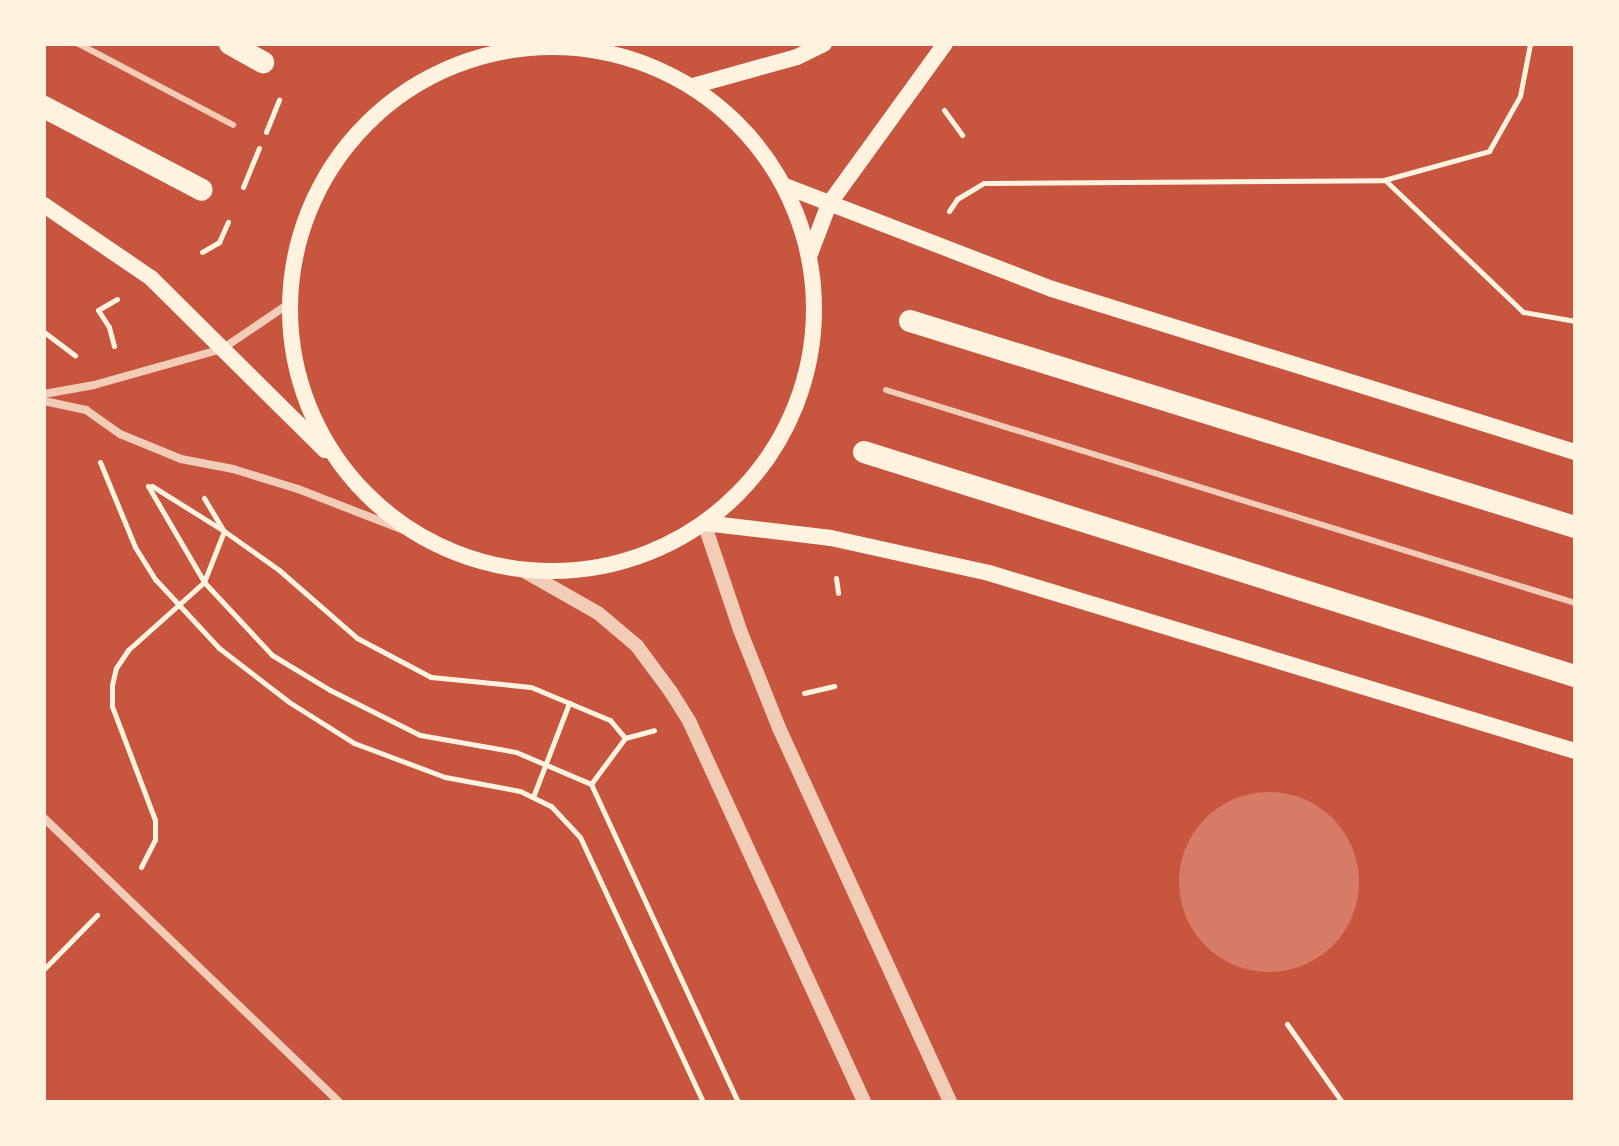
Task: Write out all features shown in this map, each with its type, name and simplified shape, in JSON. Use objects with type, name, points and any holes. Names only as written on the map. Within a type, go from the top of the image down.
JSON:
[{"type":"highway","points":[[230,44],[263,62]]},
{"type":"highway","points":[[44,107],[202,190]]},
{"type":"highway","points":[[910,321],[1575,527]]},
{"type":"highway","points":[[864,452],[1575,676]]},
{"type":"main road","points":[[490,44],[507,50]]},
{"type":"main road","points":[[693,86],[797,57],[824,44]]},
{"type":"main road","points":[[810,254],[829,204],[945,44]]},
{"type":"main road","points":[[44,205],[151,278],[335,460],[372,503],[419,536],[470,559],[524,571],[599,567],[671,544],[704,523],[743,489],[775,450],[797,405],[811,356],[815,318],[810,254],[785,186],[733,116],[693,86],[634,58],[571,46],[507,50],[442,69],[384,106],[337,155],[305,214],[289,280],[287,305],[299,386],[335,460]]},
{"type":"main road","points":[[785,186],[1052,289],[1575,452]]},
{"type":"main road","points":[[704,523],[831,538],[989,573],[1575,751]]},
{"type":"street","points":[[44,394],[94,385],[222,349],[287,305]]},
{"type":"street","points":[[44,401],[86,410],[120,434],[181,459],[233,469],[298,489],[419,536]]},
{"type":"street","points":[[704,523],[740,630],[779,728],[950,1102]]},
{"type":"street","points":[[524,571],[598,613],[637,646],[671,692],[696,737],[864,1102]]},
{"type":"street","points":[[44,818],[339,1102]]},
{"type":"lane","points":[[79,44],[233,125]]},
{"type":"lane","points":[[886,390],[1575,603]]},
{"type":"path","points":[[957,199],[984,183],[1384,180],[1489,151],[1520,96],[1530,44]]},
{"type":"path","points":[[237,200],[285,87]]},
{"type":"path","points":[[944,109],[962,135]]},
{"type":"path","points":[[1384,180],[1523,312],[1575,321]]},
{"type":"path","points":[[202,252],[219,242],[231,214]]},
{"type":"path","points":[[117,350],[109,327],[98,310],[119,297]]},
{"type":"path","points":[[44,332],[73,353],[80,363]]},
{"type":"path","points":[[110,462],[97,456],[135,547],[177,606],[242,666],[289,702],[354,743],[445,777],[520,791],[551,806],[580,837],[703,1102]]},
{"type":"path","points":[[143,476],[204,582],[272,655],[330,690],[420,735],[516,752],[591,784],[738,1102]]},
{"type":"path","points":[[147,483],[279,570],[357,638],[431,677],[531,687],[610,720],[625,738]]},
{"type":"path","points":[[203,496],[224,531]]},
{"type":"path","points":[[141,868],[155,839],[155,820],[112,706],[116,668],[128,650],[204,582],[224,531]]},
{"type":"path","points":[[803,693],[834,686]]},
{"type":"path","points":[[533,797],[569,703]]},
{"type":"path","points":[[591,784],[625,738],[659,729]]},
{"type":"path","points":[[44,969],[93,919]]},
{"type":"path","points":[[1287,1024],[1342,1102]]},
{"type":"building","points":[[1269,792],[1287,793],[1304,799],[1333,818],[1352,847],[1358,864],[1358,900],[1352,917],[1333,946],[1304,965],[1287,971],[1269,972],[1251,971],[1234,965],[1205,946],[1186,917],[1180,900],[1179,882],[1180,864],[1186,847],[1205,818],[1234,799],[1251,793]]}]
